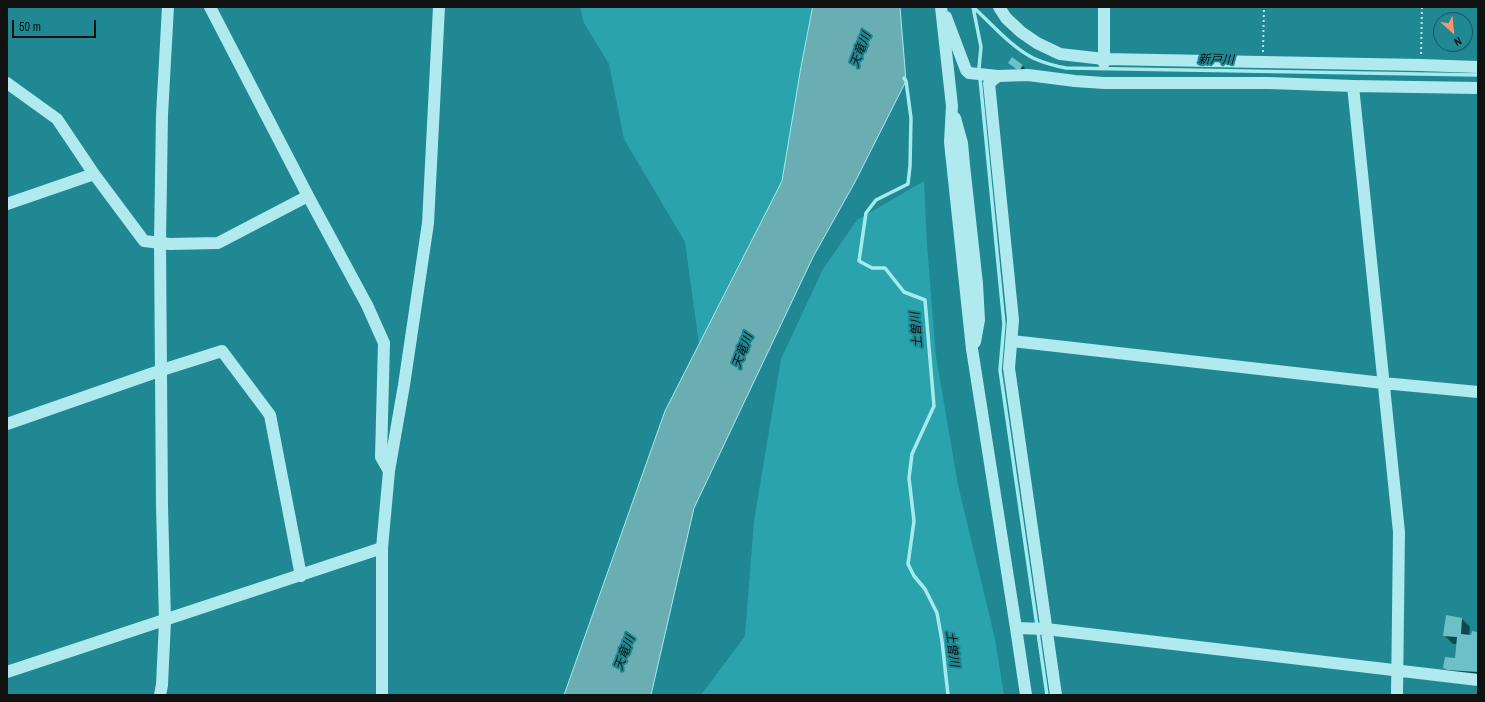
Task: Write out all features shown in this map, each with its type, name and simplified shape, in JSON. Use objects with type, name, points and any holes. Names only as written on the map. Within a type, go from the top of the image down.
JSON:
[{"type":"street","points":[[160,695],[162,684],[165,621],[162,506],[160,243],[162,115],[168,7]]},
{"type":"street","points":[[210,7],[308,196],[367,305],[384,343],[381,457],[389,471]]},
{"type":"street","points":[[382,695],[382,548],[389,471],[404,385],[428,223],[438,7]]},
{"type":"street","points":[[999,7],[1006,18],[1021,32],[1037,43],[1060,54],[1104,61],[1478,67]]},
{"type":"street","points":[[1104,7],[1104,61]]},
{"type":"street","points":[[941,10],[947,19],[966,70],[972,73],[998,76],[1028,75],[1104,83],[1269,83],[1478,88]]},
{"type":"street","points":[[941,10],[952,106],[962,143],[977,284],[979,320],[972,355]]},
{"type":"street","points":[[998,76],[989,83],[1013,320],[1009,368],[1041,629],[1056,695]]},
{"type":"street","points":[[7,83],[56,119],[94,174],[144,241],[160,243],[218,242],[308,196]]},
{"type":"street","points":[[1353,86],[1399,532],[1397,695]]},
{"type":"street","points":[[952,106],[950,142],[972,355],[1026,695]]},
{"type":"street","points":[[951,154],[964,165]]},
{"type":"street","points":[[7,204],[94,174]]},
{"type":"street","points":[[1012,341],[1383,383],[1478,392]]},
{"type":"street","points":[[7,424],[162,370],[222,352],[270,415],[301,576]]},
{"type":"street","points":[[7,672],[382,548]]},
{"type":"street","points":[[1016,628],[1041,629],[1478,680]]},
{"type":"path","points":[[1263,63],[1264,7]]},
{"type":"path","points":[[1421,65],[1422,7]]},
{"type":"shaded area","points":[[580,7],[813,7],[801,67],[782,181],[699,344],[685,242],[624,139],[609,64],[584,23]]},
{"type":"shaded area","points":[[924,181],[927,245],[936,357],[958,485],[995,639],[1004,695],[701,695],[745,636],[754,521],[781,359],[823,269],[857,220]]},
{"type":"water","name":"天竜川","points":[[813,7],[900,7],[906,81],[855,182],[813,257],[694,508],[651,695],[564,695],[665,411],[782,181],[801,67]]},
{"type":"building","points":[[1012,57],[1023,65],[1019,71],[1008,63]]},
{"type":"building","points":[[1446,615],[1462,618],[1461,634],[1471,635],[1472,631],[1478,632],[1478,672],[1447,670],[1443,668],[1445,657],[1455,658],[1457,637],[1443,636]]},
{"type":"waterway","points":[[973,7],[981,47],[979,68],[1004,324],[1000,370],[1047,695]]},
{"type":"waterway","name":"新戸川","points":[[973,7],[1009,41],[1025,53],[1041,61],[1066,68],[1478,75]]},
{"type":"waterway","name":"土曽川","points":[[904,78],[906,81],[911,118],[908,184],[876,200],[866,213],[859,261],[872,268],[885,268],[904,292],[925,300],[934,406],[912,454],[909,478],[914,521],[908,564],[914,576],[925,589],[937,613],[942,641],[948,695]]}]
